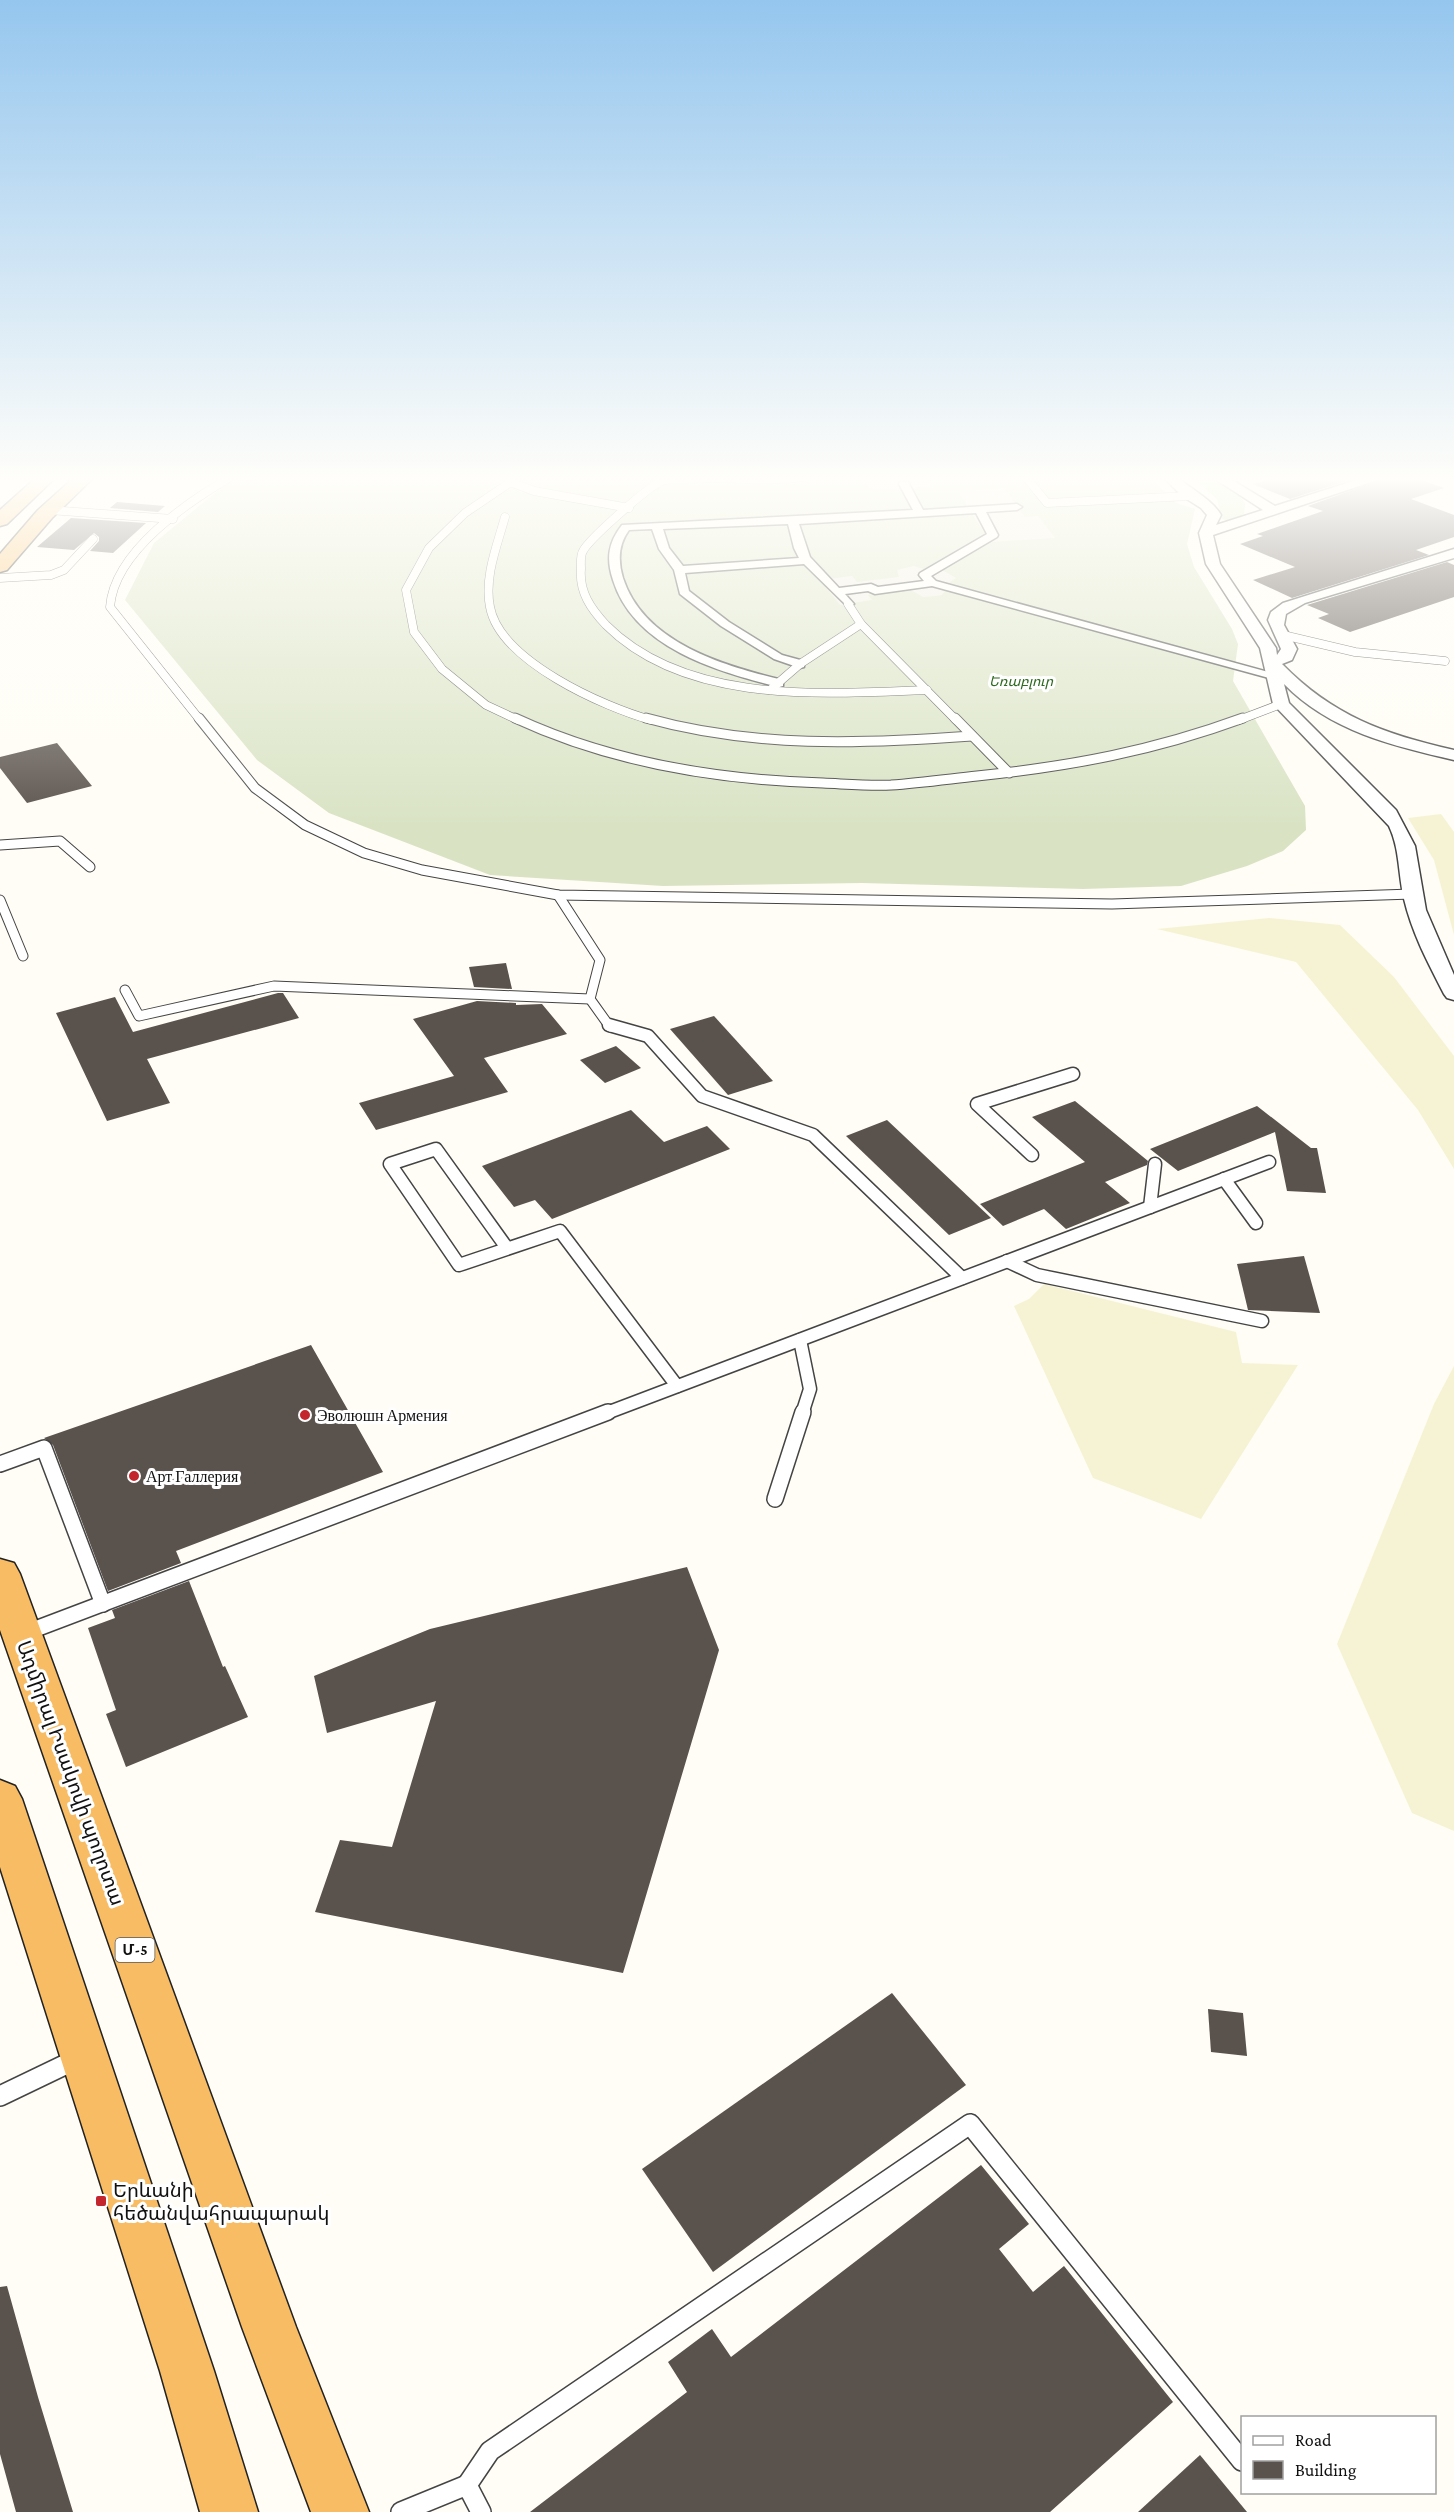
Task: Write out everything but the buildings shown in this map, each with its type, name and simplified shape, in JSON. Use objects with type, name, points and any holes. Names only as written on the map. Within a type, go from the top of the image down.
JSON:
[{"type":"highway","name":"Ադմիրալ Իսակովի պողոտա","points":[[0,1574],[269,2326],[340,2512]]},
{"type":"highway","points":[[0,1799],[9,1853],[83,2056],[187,2371],[229,2512]]},
{"type":"street","points":[[623,592],[640,618],[665,639],[688,653],[753,677],[779,683]]},
{"type":"street","points":[[684,592],[725,624],[778,657],[800,664]]},
{"type":"street","points":[[839,592],[848,604]]},
{"type":"street","points":[[979,592],[1273,668],[1303,694],[1339,718],[1371,733],[1454,754]]},
{"type":"street","points":[[1231,592],[1268,648],[1281,704],[1390,814],[1400,828],[1407,842],[1412,894],[1426,943],[1454,994]]},
{"type":"street","points":[[1273,668],[1286,657],[1289,649],[1275,624],[1275,616],[1282,608],[1325,592]]},
{"type":"lane","points":[[110,592],[110,607],[255,788],[305,825],[363,853],[422,870],[558,895],[1112,904],[1412,894]]},
{"type":"lane","points":[[406,592],[414,632],[442,669],[486,705],[560,739],[663,767],[764,781],[890,785],[1009,773],[1130,754],[1197,735],[1281,704]]},
{"type":"lane","points":[[491,592],[490,607],[503,638],[561,683],[619,711],[687,728],[822,744],[972,736]]},
{"type":"lane","points":[[583,592],[594,612],[618,637],[650,656],[703,677],[769,691],[853,693],[927,690]]},
{"type":"lane","points":[[848,604],[861,624],[1009,773]]},
{"type":"lane","points":[[769,691],[800,664],[861,624]]},
{"type":"lane","points":[[1283,635],[1355,652],[1445,661]]},
{"type":"lane","points":[[0,845],[60,841],[90,867]]},
{"type":"lane","points":[[558,895],[600,960],[590,999]]},
{"type":"lane","points":[[0,900],[23,956]]},
{"type":"lane","points":[[125,990],[139,1016],[274,986],[590,999]]},
{"type":"lane","points":[[590,999],[611,1028],[648,1036],[702,1096],[813,1135],[963,1278]]},
{"type":"lane","points":[[1032,1155],[977,1104],[1073,1074]]},
{"type":"lane","points":[[507,1248],[436,1149],[390,1164],[459,1265],[560,1231],[677,1386]]},
{"type":"lane","points":[[22,1635],[1269,1162]]},
{"type":"lane","points":[[1150,1207],[1156,1172],[1155,1164]]},
{"type":"lane","points":[[1224,1179],[1256,1223]]},
{"type":"lane","points":[[1007,1262],[1037,1275],[1262,1321]]},
{"type":"lane","points":[[775,1499],[810,1389],[800,1340]]},
{"type":"lane","points":[[0,1464],[44,1448],[103,1604]]},
{"type":"lane","points":[[0,2096],[83,2056]]},
{"type":"lane","points":[[401,2512],[467,2485],[490,2451],[970,2124],[1241,2460]]},
{"type":"lane","points":[[467,2485],[481,2512]]},
{"type":"shaded area","points":[[830,592],[887,592],[868,595],[872,600],[840,605]]},
{"type":"shaded area","points":[[915,592],[944,592],[942,595],[923,597]]},
{"type":"shaded area","points":[[1441,814],[1454,832],[1454,935],[1434,860],[1408,818]]},
{"type":"shaded area","points":[[1269,918],[1340,925],[1394,977],[1454,1056],[1454,1169],[1418,1110],[1296,962],[1157,929]]},
{"type":"shaded area","points":[[1044,1284],[1236,1332],[1242,1363],[1298,1365],[1201,1519],[1093,1478],[1014,1306],[1029,1299]]},
{"type":"shaded area","points":[[1454,1366],[1454,1831],[1412,1813],[1337,1644],[1434,1404]]},
{"type":"green space","name":"Եռաբլուր","points":[[129,592],[1209,592],[1232,629],[1238,644],[1233,681],[1305,806],[1306,830],[1283,851],[1247,866],[1181,886],[1083,889],[862,883],[663,886],[490,875],[329,813],[257,760],[125,600]]},
{"type":"place","name":"Эволюшн Армения","points":[[305,1415]]},
{"type":"place","name":"Арт Галлерия","points":[[134,1476]]},
{"type":"place","name":"Երևանի հեծանվահրապարակ","points":[[101,2201]]}]
